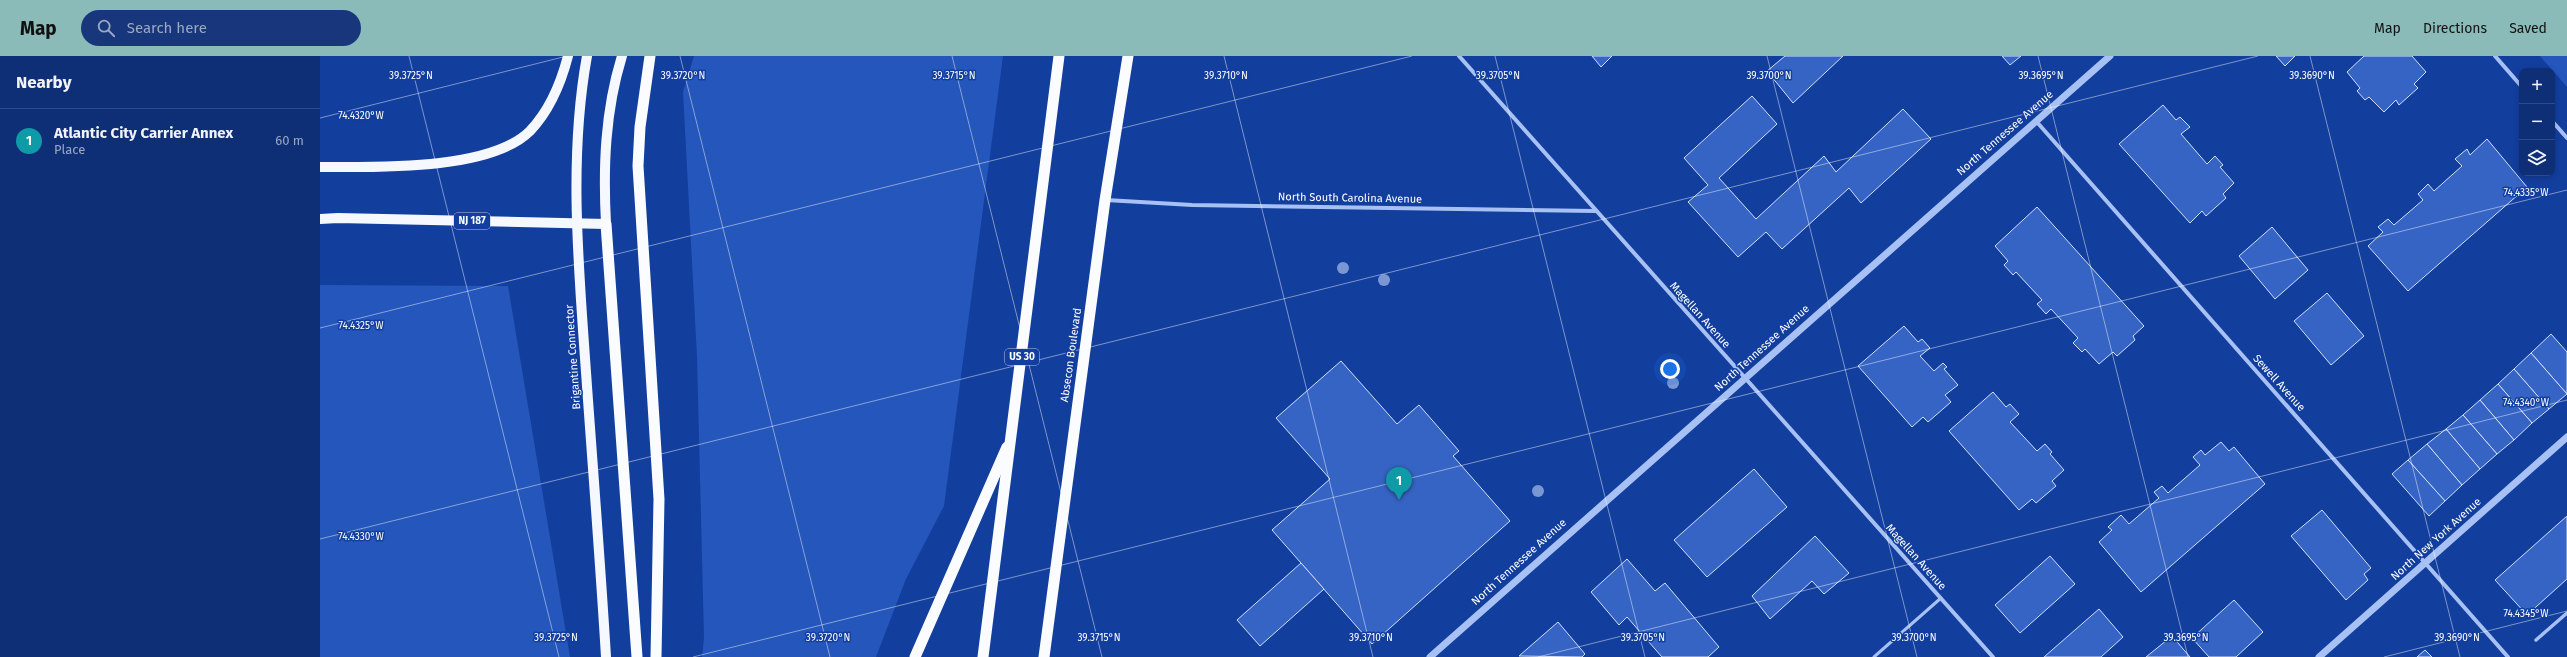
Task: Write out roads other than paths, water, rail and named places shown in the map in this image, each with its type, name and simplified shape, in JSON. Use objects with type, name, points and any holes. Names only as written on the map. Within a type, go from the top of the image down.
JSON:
[{"type":"highway","points":[[650,56],[640,127],[638,166],[659,498],[656,657]]},
{"type":"highway","name":"US 30","points":[[983,657],[1012,436],[1058,56]]},
{"type":"highway","name":"Absecon Boulevard","points":[[1044,657],[1105,200],[1128,56]]},
{"type":"highway","points":[[606,224],[637,657]]},
{"type":"highway","points":[[915,657],[1012,436]]},
{"type":"main road","points":[[320,167],[433,163],[484,155],[500,149],[529,132],[541,118],[559,84],[568,56]]},
{"type":"main road","name":"Brigantine Connector","points":[[587,56],[578,133],[578,224],[582,315],[606,657]]},
{"type":"main road","points":[[606,224],[604,170],[606,133],[622,56]]},
{"type":"main road","name":"NJ 187","points":[[320,214],[338,218]]},
{"type":"main road","name":"NJ 187","points":[[320,219],[338,218],[606,224]]},
{"type":"street","name":"Magellan Avenue","points":[[1459,56],[1993,657]]},
{"type":"street","name":"North Tennessee Avenue","points":[[1430,657],[2110,56]]},
{"type":"street","points":[[2495,56],[2519,84]]},
{"type":"street","name":"Sewell Avenue","points":[[2036,120],[2508,657]]},
{"type":"street","points":[[2555,124],[2567,138]]},
{"type":"street","name":"North South Carolina Avenue","points":[[1105,200],[1192,205],[1596,211]]},
{"type":"street","name":"North New York Avenue","points":[[2319,657],[2567,437]]},
{"type":"street","points":[[2536,640],[2567,613]]},
{"type":"lane","points":[[1874,657],[1941,598]]},
{"type":"place","name":"Atlantic City Carrier Annex","points":[[1399,500]]}]
